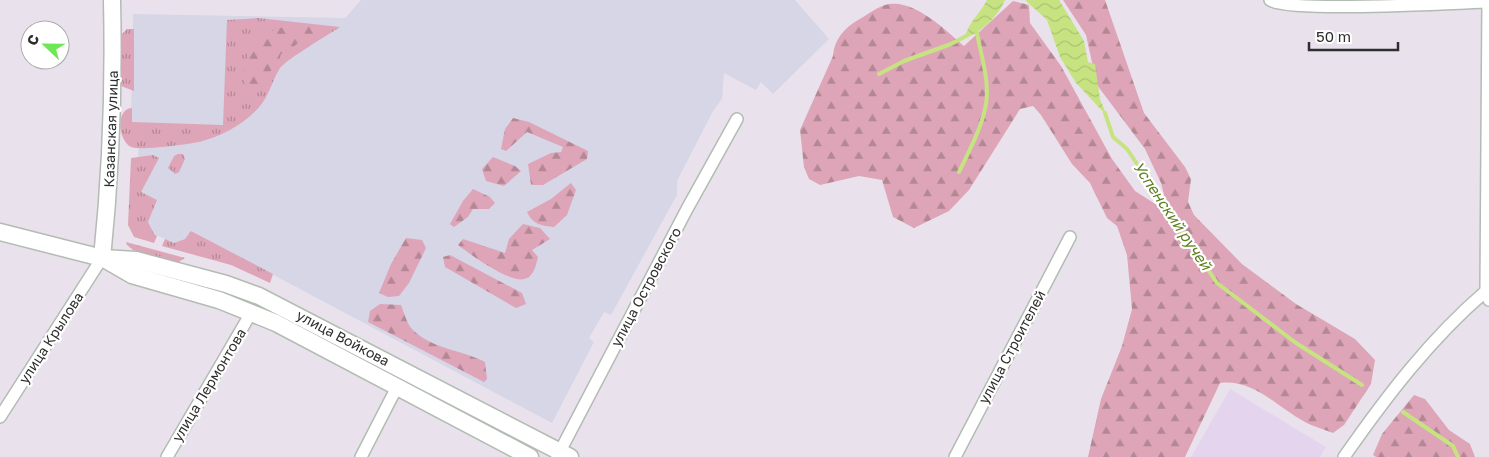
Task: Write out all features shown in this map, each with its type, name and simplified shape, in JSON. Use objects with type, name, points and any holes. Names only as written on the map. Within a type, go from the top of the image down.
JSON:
[{"type":"main road","name":"Казанская улица","points":[[102,258],[111,155],[112,0]]},
{"type":"main road","name":"улица Войкова","points":[[0,232],[102,258],[136,260],[259,296],[562,455]]},
{"type":"main road","name":"улица Войкова","points":[[102,258],[132,275],[219,300],[276,324],[530,457]]},
{"type":"street","points":[[1272,2],[1306,6],[1488,2],[1487,296],[1453,319],[1414,363],[1344,457]]},
{"type":"street","name":"улица Островского","points":[[562,455],[687,209],[737,119]]},
{"type":"street","name":"улица Строителей","points":[[955,457],[1070,237]]},
{"type":"street","name":"улица Крылова","points":[[0,417],[102,258]]},
{"type":"street","name":"улица Лермонтова","points":[[167,457],[251,313]]},
{"type":"street","points":[[360,457],[397,387]]},
{"type":"shaded area","points":[[361,0],[795,0],[829,39],[773,94],[761,82],[756,90],[724,73],[722,99],[713,111],[677,181],[677,195],[611,315],[604,312],[589,338],[594,342],[552,423],[191,231],[185,239],[174,243],[154,234],[130,197],[138,161],[139,141],[131,124],[133,14],[345,18]]},
{"type":"shaded area","points":[[1230,389],[1326,447],[1320,457],[1191,457]]},
{"type":"green space","points":[[1063,0],[1105,0],[1144,113],[1185,167],[1191,179],[1188,202],[1194,215],[1242,264],[1296,304],[1355,339],[1375,360],[1371,384],[1344,425],[1333,433],[1300,419],[1257,391],[1233,383],[1220,383],[1185,457],[1088,457],[1101,399],[1122,346],[1132,309],[1127,255],[1117,226],[1107,218],[1090,183],[1072,164],[1041,115],[1033,106],[1020,109],[969,190],[949,211],[914,228],[893,217],[882,180],[859,176],[820,185],[809,179],[804,167],[800,130],[833,56],[835,45],[848,27],[881,7],[889,4],[899,4],[919,11],[964,46],[1013,1],[1029,5],[1030,23],[1061,66],[1112,159],[1135,191],[1160,207],[1164,195],[1161,183],[1145,149],[1097,85],[1086,35]]},
{"type":"green space","points":[[258,18],[340,27],[284,64],[280,68],[263,102],[250,116],[234,127],[217,136],[193,143],[136,148],[131,147],[127,143],[123,138],[120,125],[123,114],[132,108],[132,122],[223,125],[227,20]]},
{"type":"green space","points":[[310,24],[316,32],[281,54],[261,87],[248,90],[242,76],[254,40],[278,28]]},
{"type":"green space","points":[[127,29],[134,29],[134,91],[121,86],[121,35]]},
{"type":"green space","points":[[513,118],[529,122],[588,151],[587,159],[543,185],[531,185],[528,164],[551,153],[561,152],[563,147],[527,132],[506,151],[501,149],[505,129]]},
{"type":"green space","points":[[183,154],[185,159],[179,172],[175,174],[168,168],[174,156]]},
{"type":"green space","points":[[153,155],[159,158],[141,192],[157,200],[148,222],[157,236],[154,243],[134,237],[128,225],[131,158]]},
{"type":"green space","points":[[493,157],[515,166],[521,171],[504,186],[486,181],[482,169]]},
{"type":"green space","points":[[571,183],[576,190],[567,215],[554,227],[535,222],[529,216],[527,212],[551,199]]},
{"type":"green space","points":[[473,189],[490,197],[495,203],[489,209],[473,209],[468,217],[454,227],[450,224],[463,201]]},
{"type":"green space","points":[[523,224],[540,228],[550,239],[532,250],[538,257],[534,270],[530,276],[524,279],[509,277],[480,261],[458,245],[463,239],[505,253],[509,239]]},
{"type":"green space","points":[[191,231],[273,274],[270,283],[231,265],[162,246],[165,239],[174,243],[185,239]]},
{"type":"green space","points":[[406,238],[422,240],[426,248],[409,283],[399,296],[388,297],[379,293],[391,264]]},
{"type":"green space","points":[[126,242],[185,258],[177,263],[133,250]]},
{"type":"green space","points":[[450,255],[522,293],[526,304],[516,308],[445,267],[443,257]]},
{"type":"green space","points":[[123,263],[254,299],[533,446],[532,449],[249,303]]},
{"type":"green space","points":[[380,304],[401,305],[409,325],[421,336],[438,345],[485,362],[487,379],[484,382],[368,322],[370,311]]},
{"type":"green space","points":[[1414,395],[1425,399],[1449,430],[1470,444],[1475,457],[1376,457],[1373,455],[1382,434]]},
{"type":"water","points":[[987,0],[1005,0],[989,23],[965,38],[971,23]]},
{"type":"water","points":[[1025,0],[1059,0],[1084,41],[1088,62],[1095,64],[1100,99],[1107,116],[1076,83],[1060,57],[1047,20]]},
{"type":"waterway","points":[[959,172],[978,131],[986,104],[986,76],[976,28]]},
{"type":"waterway","points":[[879,74],[904,61],[951,44],[968,35]]},
{"type":"waterway","name":"Успенский ручей","points":[[1105,113],[1113,137],[1127,149],[1217,283],[1296,343],[1362,385]]},
{"type":"waterway","name":"Успенский ручей","points":[[1403,412],[1453,446],[1458,457]]}]
